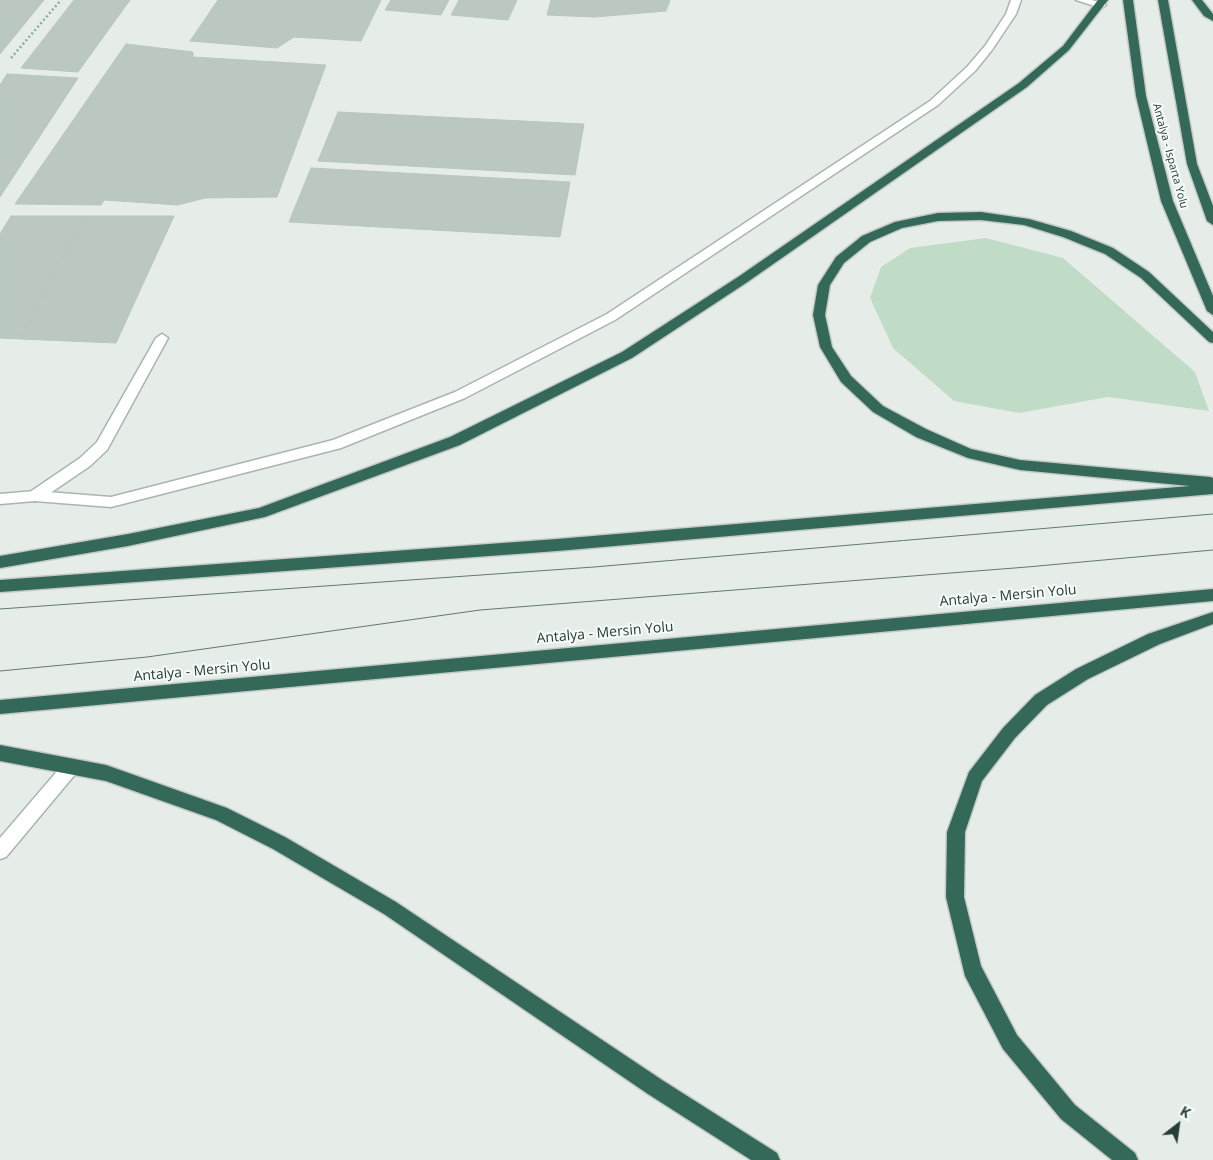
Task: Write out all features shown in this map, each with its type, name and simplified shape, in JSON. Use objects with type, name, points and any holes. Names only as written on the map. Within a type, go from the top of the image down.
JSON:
[{"type":"highway","name":"Antalya - Isparta Yolu","points":[[1128,0],[1141,96],[1167,201],[1213,311]]},
{"type":"highway","name":"Antalya - Isparta Yolu","points":[[1163,0],[1192,164],[1213,221]]},
{"type":"highway","points":[[1197,0],[1207,14],[1213,18]]},
{"type":"highway","points":[[0,562],[128,540],[260,513],[455,440],[627,355],[742,280],[1023,85],[1066,48],[1102,2]]},
{"type":"highway","points":[[1213,338],[1145,275],[1109,251],[1068,234],[1025,222],[981,216],[938,217],[899,225],[866,239],[840,260],[824,286],[819,315],[826,347],[846,379],[878,409],[921,433],[968,453],[1020,465],[1213,483]]},
{"type":"highway","points":[[0,586],[556,545],[1213,489]]},
{"type":"highway","name":"Antalya - Mersin Yolu","points":[[0,707],[1213,595]]},
{"type":"highway","points":[[1128,1160],[1068,1112],[1010,1042],[972,969],[955,898],[956,832],[975,777],[1009,733],[1041,700],[1082,674],[1154,639],[1213,618]]},
{"type":"highway","points":[[0,753],[106,773],[220,814],[279,843],[390,908],[655,1087],[770,1160]]},
{"type":"street","points":[[0,499],[35,496],[111,502],[336,444],[460,395],[611,317],[934,103],[971,69],[989,48],[1011,14],[1016,0]]},
{"type":"street","points":[[1081,0],[1102,2]]},
{"type":"street","points":[[35,496],[85,462],[102,446],[162,338]]},
{"type":"street","points":[[0,851],[71,767]]},
{"type":"path","points":[[11,58],[61,0]]},
{"type":"green space","points":[[986,238],[1063,258],[1195,372],[1209,411],[1108,397],[1019,413],[954,401],[893,348],[870,298],[881,267],[910,248]]},
{"type":"building","points":[[0,0],[44,0],[0,54]]},
{"type":"building","points":[[74,0],[130,0],[78,72],[21,68]]},
{"type":"building","points":[[218,0],[381,0],[361,41],[294,37],[277,48],[190,41]]},
{"type":"building","points":[[391,0],[449,0],[441,15],[385,10]]},
{"type":"building","points":[[459,0],[517,0],[508,20],[451,15]]},
{"type":"building","points":[[551,0],[670,0],[666,11],[595,17],[547,15]]},
{"type":"building","points":[[126,44],[193,52],[193,57],[326,65],[277,197],[205,198],[178,205],[104,200],[101,205],[15,204]]},
{"type":"building","points":[[7,74],[78,78],[0,197],[0,85]]},
{"type":"building","points":[[338,112],[584,124],[575,175],[318,161]]},
{"type":"building","points":[[311,168],[570,182],[560,237],[289,222]]},
{"type":"building","points":[[11,216],[85,216],[20,339],[0,338],[0,234]]},
{"type":"building","points":[[85,216],[174,216],[116,343],[20,339]]},
{"type":"tram line","points":[[0,609],[594,567],[1213,514]]},
{"type":"tram line","points":[[0,671],[147,657],[480,610],[1027,567],[1213,550]]}]
